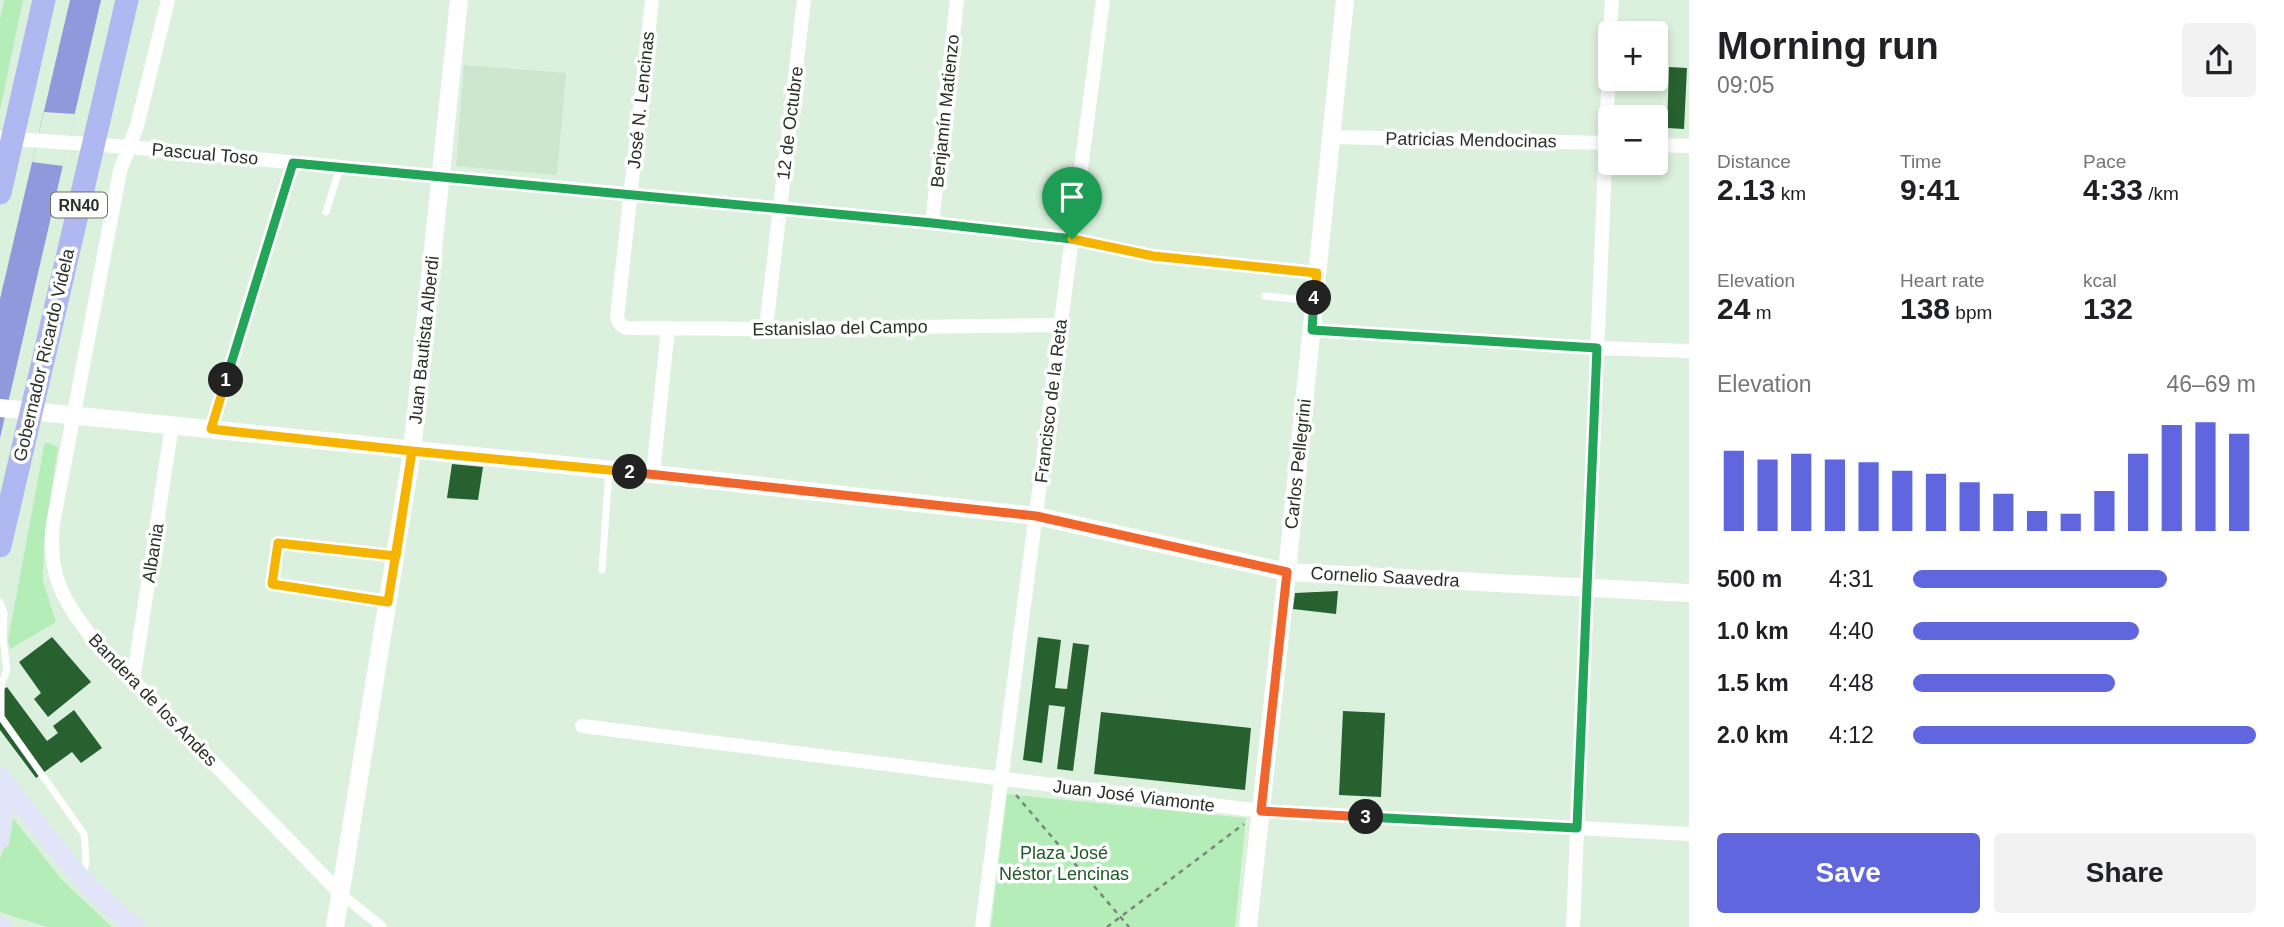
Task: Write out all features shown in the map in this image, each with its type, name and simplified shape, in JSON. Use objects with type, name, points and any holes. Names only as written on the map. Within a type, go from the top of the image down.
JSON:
[{"type":"highway","points":[[0,193],[6,138],[44,0]]},
{"type":"highway","name":"Gobernador Ricardo Videla","points":[[0,546],[127,0]]},
{"type":"main road","points":[[0,776],[82,880],[130,925]]},
{"type":"main road","points":[[0,788],[4,809],[0,840]]},
{"type":"street","name":"Bandera de los Andes","points":[[168,0],[137,126],[120,171],[53,524],[51,547],[55,574],[64,598],[92,638],[342,895],[382,927]]},
{"type":"street","name":"Juan Bautista Alberdi","points":[[335,927],[412,451],[459,0]]},
{"type":"street","name":"José N. Lencinas","points":[[620,324],[617,317],[652,0]]},
{"type":"street","name":"12 de Octubre","points":[[766,329],[804,0]]},
{"type":"street","name":"Benjamín Matienzo","points":[[932,223],[957,0]]},
{"type":"street","name":"Francisco de la Reta","points":[[982,927],[1103,0]]},
{"type":"street","name":"Carlos Pellegrini","points":[[1248,927],[1345,0]]},
{"type":"street","points":[[1611,21],[1612,0]]},
{"type":"street","name":"Patricias Mendocinas","points":[[1332,137],[1598,143]]},
{"type":"street","name":"Pascual Toso","points":[[6,138],[130,147],[932,223],[1072,239],[1153,256],[1317,273]]},
{"type":"street","points":[[1668,145],[1689,146]]},
{"type":"street","points":[[211,429],[293,163]]},
{"type":"street","points":[[1573,927],[1606,175]]},
{"type":"street","name":"Estanislao del Campo","points":[[620,324],[626,328],[766,329],[1060,325]]},
{"type":"street","points":[[653,474],[667,328]]},
{"type":"street","points":[[1312,330],[1597,348],[1689,351]]},
{"type":"street","name":"Cornelio Saavedra","points":[[4,408],[1036,516],[1287,572],[1689,593]]},
{"type":"street","name":"Albania","points":[[133,681],[172,425]]},
{"type":"street","name":"Juan José Viamonte","points":[[582,726],[1261,811],[1689,834]]},
{"type":"lane","points":[[326,212],[340,167]]},
{"type":"lane","points":[[1265,296],[1314,301]]},
{"type":"lane","points":[[602,570],[609,470]]},
{"type":"lane","points":[[388,602],[272,584],[278,543],[396,556]]},
{"type":"lane","points":[[0,602],[4,613],[6,670],[1,685],[1,717],[84,834],[86,861],[82,880]]},
{"type":"path","points":[[1003,779],[1129,927]]},
{"type":"path","points":[[1107,927],[1261,811]]},
{"type":"shaded area","points":[[464,65],[566,73],[557,175],[456,166]]},
{"type":"green space","points":[[4,0],[23,0],[0,110],[0,20]]},
{"type":"green space","points":[[45,442],[58,447],[44,540],[43,581],[56,622],[10,649],[8,640]]},
{"type":"green space","name":"Plaza José Néstor Lencinas","points":[[1007,794],[1246,818],[1235,927],[991,927]]},
{"type":"green space","points":[[13,818],[62,880],[112,927],[47,927],[0,912],[0,858],[11,833]]},
{"type":"water","points":[[70,0],[101,0],[0,438],[0,299]]},
{"type":"pier","points":[[44,112],[75,114],[63,166],[32,162]]},
{"type":"building","points":[[1669,67],[1687,68],[1684,129],[1668,128]]},
{"type":"building","points":[[452,464],[483,467],[478,500],[447,498]]},
{"type":"building","points":[[1338,591],[1336,614],[1293,609],[1295,593]]},
{"type":"building","points":[[52,637],[91,682],[48,717],[34,699],[41,693],[19,662]]},
{"type":"building","points":[[1038,637],[1061,640],[1055,688],[1067,689],[1073,643],[1089,645],[1073,771],[1057,769],[1065,707],[1049,705],[1042,763],[1023,760]]},
{"type":"building","points":[[7,687],[47,741],[58,733],[53,726],[74,710],[102,748],[81,763],[72,752],[36,778],[0,730],[0,692]]},
{"type":"building","points":[[1343,711],[1385,713],[1381,797],[1339,795]]},
{"type":"building","points":[[1101,712],[1251,728],[1245,790],[1094,774]]},
{"type":"route","points":[[1072,239],[932,223],[293,163],[211,429],[412,451],[388,602],[272,584],[278,543],[396,556],[412,451],[1036,516],[1287,572],[1261,811],[1577,828],[1597,348],[1312,330],[1317,273],[1153,256],[1072,239]]}]
